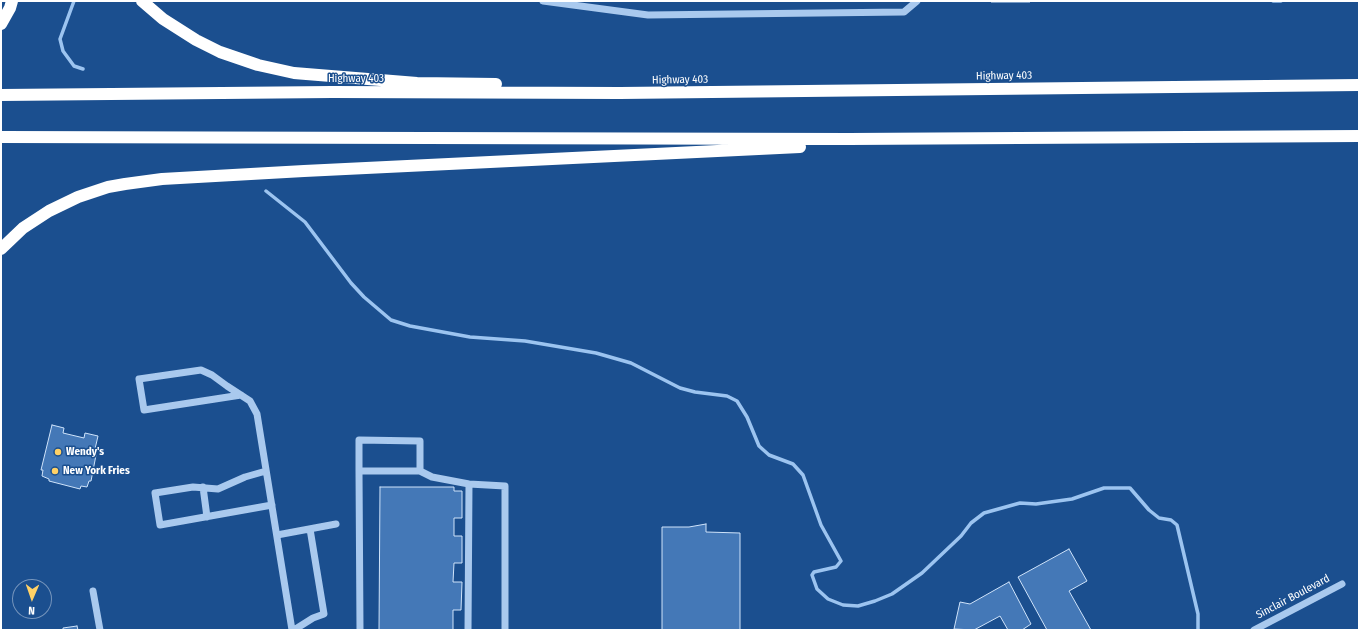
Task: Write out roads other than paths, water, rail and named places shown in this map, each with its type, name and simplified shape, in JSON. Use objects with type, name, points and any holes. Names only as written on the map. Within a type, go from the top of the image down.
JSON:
[{"type":"highway","points":[[1,24],[10,8],[12,1]]},
{"type":"highway","points":[[142,1],[163,19],[196,40],[220,52],[258,65],[294,73],[417,83],[593,86],[620,93]]},
{"type":"highway","name":"Highway 403","points":[[1,95],[332,92],[620,93],[1359,85]]},
{"type":"highway","points":[[1,137],[850,139],[1359,136]]},
{"type":"highway","points":[[1,249],[36,219],[64,203],[108,187],[162,179],[304,170],[807,146],[850,139]]},
{"type":"street","points":[[543,1],[648,15],[904,12],[917,1]]},
{"type":"street","points":[[241,395],[144,410],[139,379],[201,370],[212,375],[250,400],[257,414],[293,630],[313,618],[324,614],[310,529]]},
{"type":"street","points":[[360,630],[359,440],[420,441],[420,471]]},
{"type":"street","points":[[266,471],[245,477],[218,489],[202,487],[155,493],[160,525],[272,505]]},
{"type":"street","points":[[359,471],[420,471],[432,477],[470,484],[505,486],[505,630]]},
{"type":"street","points":[[468,630],[470,484]]},
{"type":"street","points":[[202,487],[207,517]]},
{"type":"street","points":[[277,535],[336,524]]},
{"type":"street","name":"Sinclair Boulevard","points":[[1254,630],[1342,584]]},
{"type":"street","points":[[93,591],[100,630]]},
{"type":"waterway","points":[[74,1],[60,39],[63,51],[74,66],[83,69]]},
{"type":"waterway","points":[[1273,1],[1281,1]]},
{"type":"waterway","points":[[266,191],[305,222],[351,283],[364,297],[391,320],[410,326],[470,337],[525,341],[596,353],[631,363],[680,388],[695,392],[727,396],[737,401],[747,417],[759,446],[769,455],[793,464],[803,475],[821,525],[841,561],[836,567],[814,572],[812,575],[817,589],[828,599],[843,605],[858,606],[892,594],[922,573],[961,536],[971,523],[984,513],[1020,503],[1036,504],[1072,499],[1104,488],[1130,488],[1149,510],[1159,518],[1171,520],[1177,525],[1198,614],[1198,630]]},
{"type":"place","name":"Wendy's","points":[[58,452]]},
{"type":"place","name":"New York Fries","points":[[55,471]]}]
